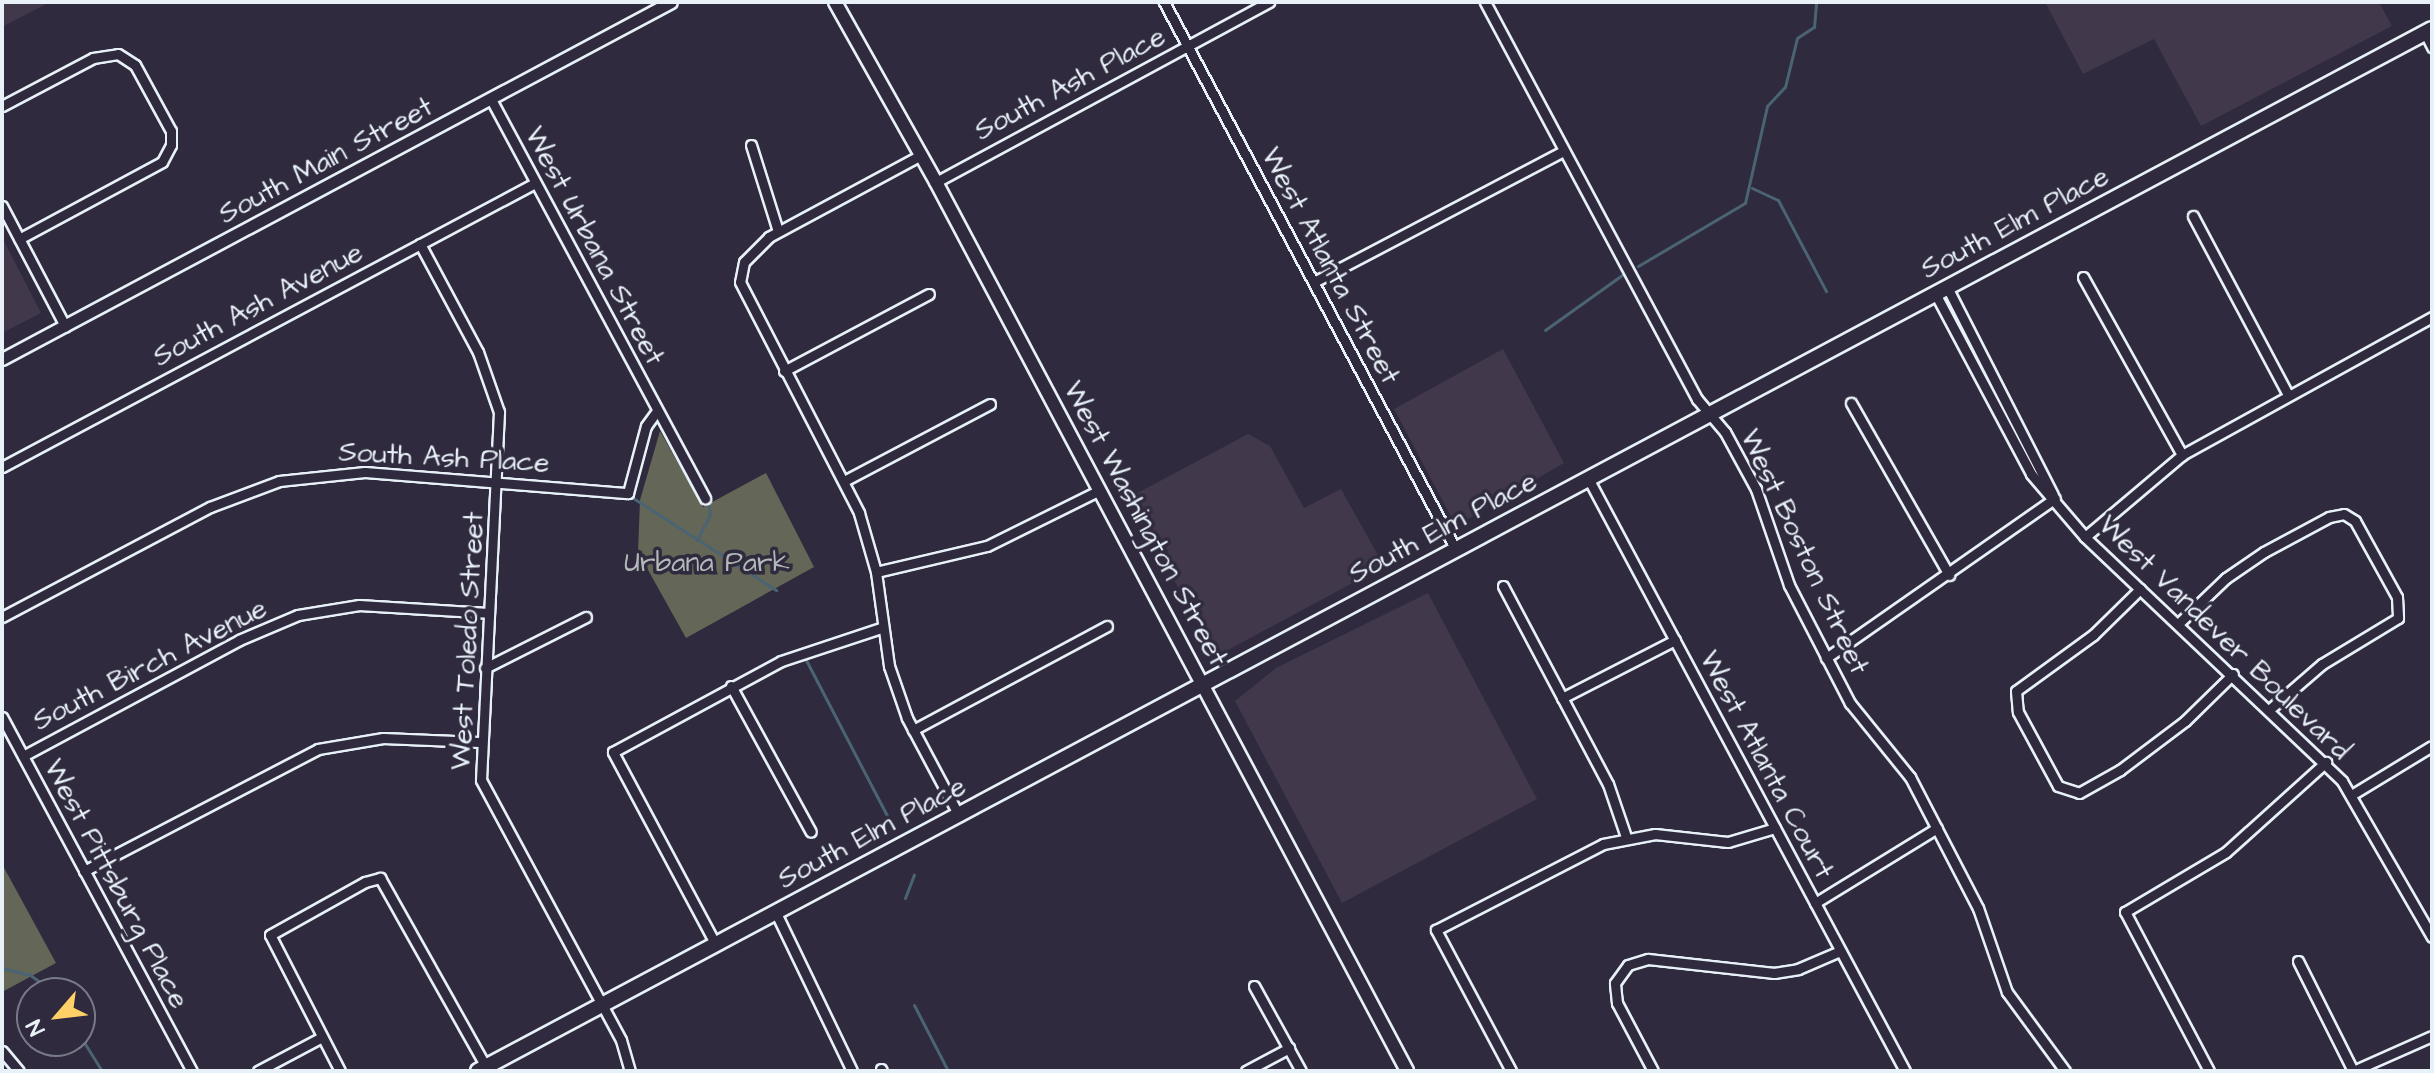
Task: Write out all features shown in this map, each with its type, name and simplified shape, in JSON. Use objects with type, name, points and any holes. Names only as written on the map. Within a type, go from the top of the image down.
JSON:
[{"type":"main road","name":"West Washington Street","points":[[835,2],[936,182],[1407,1071]]},
{"type":"main road","name":"South Elm Place","points":[[482,1069],[2428,31]]},
{"type":"street","name":"South Main Street","points":[[2,359],[492,101],[671,2]]},
{"type":"street","name":"West Atlanta Street","points":[[1164,2],[1456,550]]},
{"type":"street","name":"South Ash Place","points":[[936,182],[1269,2]]},
{"type":"street","name":"West Boston Street","points":[[1485,2],[1697,399],[1711,415],[1756,489],[1789,585],[1826,658],[1860,719],[1910,777],[1937,828],[1978,908],[2007,992],[2065,1071]]},
{"type":"street","points":[[2428,31],[2432,47]]},
{"type":"street","points":[[2,106],[99,55],[129,59],[171,131],[171,145],[153,168],[19,239]]},
{"type":"street","name":"West Urbana Street","points":[[492,101],[705,499]]},
{"type":"street","points":[[751,145],[778,231]]},
{"type":"street","points":[[1314,282],[1564,151]]},
{"type":"street","points":[[921,155],[778,231],[750,253],[742,269],[742,291],[844,481],[876,572],[881,628],[913,730],[959,816]]},
{"type":"street","name":"South Ash Avenue","points":[[2,467],[535,183]]},
{"type":"street","points":[[2,206],[65,326]]},
{"type":"street","points":[[2193,216],[2287,393]]},
{"type":"street","name":"West Toledo Street","points":[[420,244],[493,386],[500,425],[499,482],[479,770],[488,799],[621,1040],[630,1071]]},
{"type":"street","points":[[2083,277],[2182,455]]},
{"type":"street","name":"West Vandever Boulevard","points":[[1942,292],[2055,498],[2085,537],[2326,762],[2353,794],[2432,937]]},
{"type":"street","points":[[784,371],[929,294]]},
{"type":"street","points":[[2085,537],[2182,455],[2287,393],[2432,317]]},
{"type":"street","points":[[1851,403],[1949,575]]},
{"type":"street","points":[[844,481],[990,404]]},
{"type":"street","name":"South Ash Place","points":[[2,617],[210,507],[279,481],[365,472],[628,493],[646,426],[657,411]]},
{"type":"street","name":"West Atlanta Court","points":[[1589,480],[1905,1071]]},
{"type":"street","points":[[876,572],[987,546],[1100,490]]},
{"type":"street","points":[[1826,658],[1949,575],[2055,498]]},
{"type":"street","points":[[2178,624],[2226,578],[2264,552],[2329,517],[2350,516],[2400,611],[2385,629],[2322,664],[2270,709]]},
{"type":"street","points":[[1503,586],[1608,784],[1626,837]]},
{"type":"street","points":[[2140,589],[2093,635],[2016,691],[2018,712],[2055,781],[2072,792],[2087,790],[2140,757],[2233,674]]},
{"type":"street","name":"South Birch Avenue","points":[[23,756],[239,640],[298,615],[359,605],[488,613]]},
{"type":"street","points":[[485,668],[586,617]]},
{"type":"street","points":[[913,730],[1107,626]]},
{"type":"street","points":[[716,945],[613,752],[731,686],[806,650],[881,628]]},
{"type":"street","points":[[1562,698],[1675,640]]},
{"type":"street","points":[[731,686],[811,832]]},
{"type":"street","name":"West Pittsburg Place","points":[[2,717],[192,1071]]},
{"type":"street","points":[[84,871],[318,749],[383,738],[479,742]]},
{"type":"street","points":[[2353,794],[2432,746]]},
{"type":"street","points":[[2209,1071],[2125,912],[2226,852],[2326,762]]},
{"type":"street","points":[[1511,1071],[1436,930],[1590,849],[1626,837],[1655,834],[1728,842],[1775,828]]},
{"type":"street","points":[[1815,903],[1937,828]]},
{"type":"street","points":[[340,1071],[270,935],[380,878],[482,1069]]},
{"type":"street","points":[[776,913],[852,1071]]},
{"type":"street","points":[[1653,1071],[1617,1003],[1615,983],[1628,965],[1648,959],[1774,973],[1798,969],[1840,951]]},
{"type":"street","points":[[2298,961],[2353,1071],[2432,1036]]},
{"type":"street","points":[[1254,986],[1301,1071]]},
{"type":"street","points":[[258,1071],[322,1037]]},
{"type":"street","points":[[1246,1071],[1289,1048]]},
{"type":"street","points":[[2,1051],[19,1071]]},
{"type":"shaded area","points":[[2,2],[50,2],[2,27]]},
{"type":"shaded area","points":[[2045,2],[2379,2],[2392,26],[2201,126],[2154,39],[2083,74]]},
{"type":"shaded area","points":[[2,237],[41,313],[2,333]]},
{"type":"shaded area","points":[[1503,349],[1564,463],[1456,526],[1394,409]]},
{"type":"shaded area","points":[[1248,434],[1270,446],[1304,508],[1341,489],[1384,566],[1215,657],[1130,497]]},
{"type":"shaded area","points":[[1428,593],[1537,799],[1342,903],[1235,701],[1276,668]]},
{"type":"green space","name":"Urbana Park","points":[[660,431],[703,507],[766,473],[814,567],[686,638],[638,552],[640,500]]},
{"type":"green space","points":[[2,864],[56,963],[30,977],[16,977],[16,984],[2,992]]},
{"type":"waterway","points":[[1638,266],[1745,203],[1767,106],[1785,87],[1797,38],[1814,27],[1816,2]]},
{"type":"waterway","points":[[1752,188],[1778,200],[1826,291]]},
{"type":"waterway","points":[[1545,330],[1622,275]]},
{"type":"waterway","points":[[630,496],[776,590]]},
{"type":"waterway","points":[[697,540],[710,515],[708,501]]},
{"type":"waterway","points":[[806,660],[893,827]]},
{"type":"waterway","points":[[905,898],[914,875]]},
{"type":"waterway","points":[[2,968],[33,977]]},
{"type":"waterway","points":[[914,1005],[948,1071]]},
{"type":"waterway","points":[[93,1057],[102,1071]]}]
